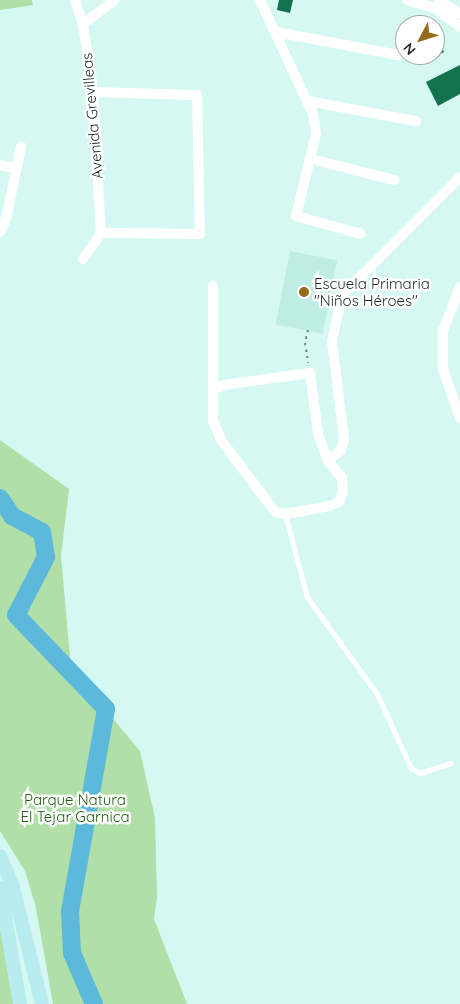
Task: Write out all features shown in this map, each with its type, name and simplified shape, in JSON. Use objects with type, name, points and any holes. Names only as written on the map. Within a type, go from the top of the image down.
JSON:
[{"type":"main road","points":[[0,856],[12,884],[42,1004]]},
{"type":"main road","points":[[0,888],[20,1004]]},
{"type":"street","name":"Avenida Grevilleas","points":[[75,0],[83,24],[93,92],[101,233]]},
{"type":"street","points":[[83,24],[115,0]]},
{"type":"street","points":[[260,0],[308,100],[316,134],[296,216],[361,234]]},
{"type":"street","points":[[407,0],[451,7]]},
{"type":"street","points":[[439,0],[460,14]]},
{"type":"street","points":[[451,7],[460,27]]},
{"type":"street","points":[[276,32],[395,54]]},
{"type":"street","points":[[82,259],[101,233],[200,234],[197,95],[93,92]]},
{"type":"street","points":[[308,100],[416,121]]},
{"type":"street","points":[[0,232],[6,219],[21,147]]},
{"type":"street","points":[[311,159],[394,180]]},
{"type":"street","points":[[0,164],[17,169]]},
{"type":"street","points":[[328,460],[342,450],[344,440],[332,341],[342,295],[460,177]]},
{"type":"street","points":[[213,286],[215,429],[270,507],[285,514],[330,506],[339,502],[343,492],[342,478],[328,460],[318,433],[310,373],[223,385],[215,389]]},
{"type":"street","points":[[460,287],[443,331],[443,369],[460,418]]},
{"type":"lane","points":[[285,514],[307,597],[377,694],[411,768],[420,773],[450,763]]},
{"type":"path","points":[[308,330],[305,343],[310,373]]},
{"type":"shaded area","name":"Escuela Primaria ''Niños Héroes''","points":[[290,251],[337,260],[323,334],[276,325]]},
{"type":"green space","points":[[0,0],[32,0],[33,5],[0,10]]},
{"type":"green space","name":"Parque Natura El Tejar Garnica","points":[[0,440],[69,489],[61,556],[71,668],[140,751],[155,818],[157,897],[154,919],[187,1004],[53,1004],[36,908],[25,871],[0,831]]},
{"type":"green space","points":[[0,924],[15,1004],[0,1004]]},
{"type":"building","points":[[279,0],[293,0],[290,13],[277,10]]},
{"type":"building","points":[[460,65],[460,94],[438,106],[426,82]]},
{"type":"waterway","points":[[0,498],[12,516],[42,532],[46,557],[16,615],[106,709],[70,911],[72,953],[94,1004]]},
{"type":"place","name":"Escuela Primaria ''Niños Héroes''","points":[[304,292]]}]
